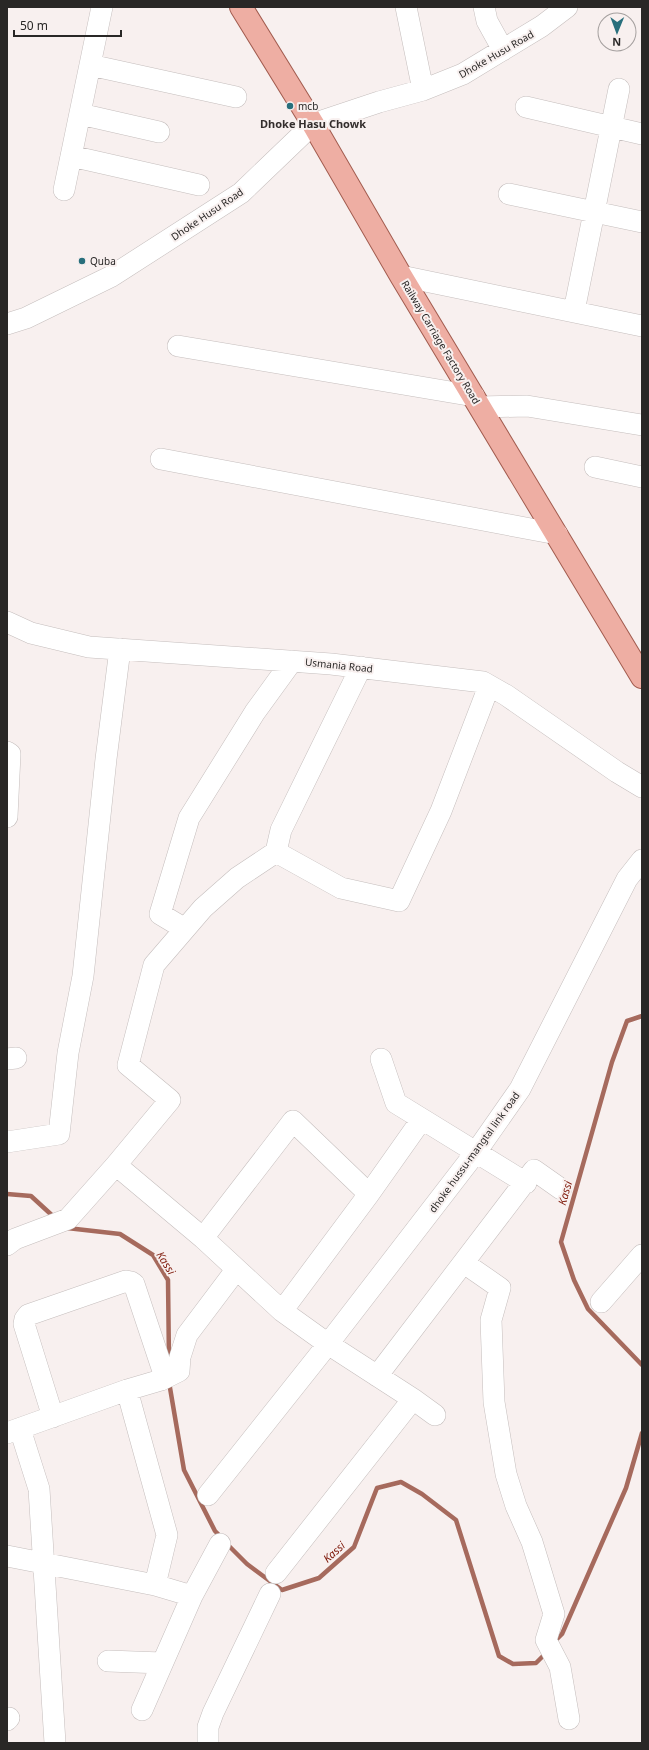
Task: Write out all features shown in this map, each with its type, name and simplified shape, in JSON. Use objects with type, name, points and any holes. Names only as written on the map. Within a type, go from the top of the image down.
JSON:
[{"type":"main road","name":"Railway Carriage Factory Road","points":[[241,7],[313,124],[401,276],[642,677]]},
{"type":"street","points":[[64,190],[102,7]]},
{"type":"street","points":[[406,7],[423,90]]},
{"type":"street","points":[[484,7],[487,21],[503,50]]},
{"type":"street","name":"Dhoke Husu Road","points":[[7,324],[26,318],[112,276],[241,193],[313,124],[379,102],[423,90],[463,74],[542,26],[567,7]]},
{"type":"street","points":[[90,65],[236,97]]},
{"type":"street","points":[[574,311],[619,89]]},
{"type":"street","points":[[526,108],[642,134]]},
{"type":"street","points":[[80,114],[159,132]]},
{"type":"street","points":[[71,156],[199,185]]},
{"type":"street","points":[[509,194],[642,222]]},
{"type":"street","points":[[401,276],[642,326]]},
{"type":"street","points":[[178,346],[477,401],[527,406],[642,425]]},
{"type":"street","points":[[161,459],[557,534]]},
{"type":"street","points":[[595,467],[642,476]]},
{"type":"street","name":"Usmania Road","points":[[7,622],[38,635],[89,646],[361,667],[483,682],[506,695],[616,772],[642,787]]},
{"type":"street","points":[[7,1142],[59,1134],[68,1053],[83,976],[106,759],[120,649]]},
{"type":"street","points":[[185,929],[160,914],[189,818],[255,712],[292,661]]},
{"type":"street","points":[[7,1245],[15,1239],[73,1214],[170,1100],[128,1065],[154,965],[203,908],[237,878],[276,852],[281,830],[361,667]]},
{"type":"street","points":[[276,852],[341,888],[399,901],[441,811],[490,686]]},
{"type":"street","points":[[7,752],[10,754],[7,816]]},
{"type":"street","name":"dhoke hussu-mangtal link road","points":[[208,1495],[328,1344],[476,1152],[520,1089],[627,879],[642,860]]},
{"type":"street","points":[[381,1059],[396,1103],[526,1182]]},
{"type":"street","points":[[282,1311],[369,1194],[422,1119]]},
{"type":"street","points":[[203,1238],[293,1121],[369,1194]]},
{"type":"street","points":[[116,1165],[203,1238],[282,1311],[328,1344],[435,1415]]},
{"type":"street","points":[[378,1376],[534,1170],[561,1189]]},
{"type":"street","points":[[601,1302],[642,1256]]},
{"type":"street","points":[[464,1263],[500,1288],[491,1320],[494,1402],[506,1474],[516,1506],[532,1542],[554,1614],[546,1640],[560,1666],[569,1719]]},
{"type":"street","points":[[55,1743],[42,1562],[39,1488],[13,1431],[171,1374],[180,1357],[187,1335],[236,1270]]},
{"type":"street","points":[[53,1417],[24,1324],[28,1315],[126,1281],[131,1282],[134,1284],[171,1374]]},
{"type":"street","points":[[127,1390],[167,1535],[155,1585]]},
{"type":"street","points":[[276,1573],[413,1399]]},
{"type":"street","points":[[142,1710],[192,1596],[220,1544]]},
{"type":"street","points":[[7,1556],[155,1585],[192,1596]]},
{"type":"street","points":[[208,1743],[208,1727],[213,1713],[270,1594]]},
{"type":"street","points":[[108,1661],[162,1663]]},
{"type":"waterway","name":"Kassi","points":[[642,1016],[627,1021],[612,1062],[561,1242],[574,1280],[588,1309],[642,1365]]},
{"type":"waterway","name":"Kassi","points":[[7,1194],[31,1196],[55,1218]]},
{"type":"waterway","name":"Kassi","points":[[67,1228],[120,1234],[153,1255],[168,1280],[169,1361]]},
{"type":"waterway","name":"Kassi","points":[[169,1382],[184,1470],[215,1531],[221,1537]]},
{"type":"waterway","name":"Kassi","points":[[554,1642],[562,1634],[626,1488],[642,1433]]},
{"type":"waterway","name":"Kassi","points":[[226,1543],[247,1564],[282,1590],[319,1578],[354,1547],[377,1488],[401,1482],[422,1494],[456,1520],[499,1656],[513,1664],[536,1663],[546,1653]]},
{"type":"place","name":"mcb","points":[[290,106]]},
{"type":"place","name":"Quba","points":[[82,261]]},
{"type":"district","name":"Dhoke Hasu Chowk","points":[[313,124]]}]
